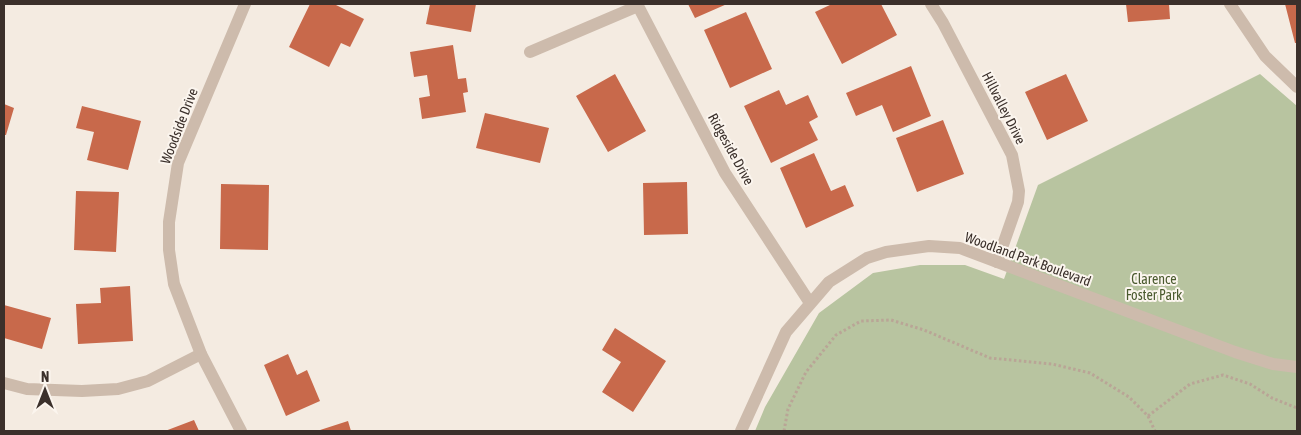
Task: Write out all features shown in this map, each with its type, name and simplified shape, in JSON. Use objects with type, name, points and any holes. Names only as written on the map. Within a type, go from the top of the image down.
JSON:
[{"type":"street","name":"Woodside Drive","points":[[241,431],[201,354],[174,284],[169,250],[169,222],[178,163],[245,4]]},
{"type":"street","name":"Hillvalley Drive","points":[[930,4],[943,23],[1012,154],[1019,192],[1018,202],[997,262]]},
{"type":"street","points":[[1230,4],[1265,56],[1297,86]]},
{"type":"street","points":[[530,52],[637,5]]},
{"type":"street","name":"Ridgeside Drive","points":[[637,5],[725,173],[810,303]]},
{"type":"street","name":"Woodland Park Boulevard","points":[[741,431],[786,332],[829,282],[867,258],[886,252],[929,246],[960,248],[1235,352],[1274,364],[1297,367]]},
{"type":"street","points":[[4,383],[27,389],[82,391],[118,389],[148,381],[201,354]]},
{"type":"path","points":[[784,431],[788,409],[806,372],[836,335],[861,321],[891,320],[924,330],[990,358],[1052,364],[1090,373],[1129,397],[1148,416],[1155,431]]},
{"type":"path","points":[[1148,416],[1190,384],[1222,375],[1250,384],[1272,398],[1297,408]]},
{"type":"green space","name":"Clarence Foster Park","points":[[1260,74],[1297,106],[1297,431],[755,431],[765,407],[819,313],[873,273],[920,265],[965,265],[1004,279],[1038,185]]},
{"type":"building","points":[[310,4],[334,4],[364,19],[350,47],[341,43],[329,67],[289,47]]},
{"type":"building","points":[[430,4],[476,4],[471,32],[426,24]]},
{"type":"building","points":[[688,4],[727,4],[695,18]]},
{"type":"building","points":[[832,4],[881,4],[897,35],[842,64],[815,12]]},
{"type":"building","points":[[1126,4],[1169,4],[1170,19],[1128,22]]},
{"type":"building","points":[[1285,4],[1297,4],[1297,43],[1295,43]]},
{"type":"building","points":[[746,12],[772,69],[730,88],[704,30]]},
{"type":"building","points":[[453,45],[458,79],[466,78],[468,92],[463,93],[466,112],[422,119],[419,98],[430,96],[427,75],[414,77],[410,52]]},
{"type":"building","points":[[911,66],[931,116],[893,132],[882,105],[856,116],[846,93]]},
{"type":"building","points":[[615,74],[646,131],[608,152],[576,96]]},
{"type":"building","points":[[1066,74],[1088,121],[1047,140],[1025,92]]},
{"type":"building","points":[[779,90],[786,105],[808,95],[818,117],[809,122],[818,140],[771,163],[744,106]]},
{"type":"building","points":[[4,104],[14,108],[6,135],[4,135]]},
{"type":"building","points":[[82,106],[141,121],[128,170],[87,160],[94,132],[76,128]]},
{"type":"building","points":[[485,113],[549,128],[540,163],[476,148]]},
{"type":"building","points":[[943,120],[964,174],[917,192],[896,138]]},
{"type":"building","points":[[814,153],[831,191],[845,185],[854,206],[806,228],[780,168]]},
{"type":"building","points":[[687,182],[688,234],[644,235],[643,183]]},
{"type":"building","points":[[221,184],[269,185],[268,250],[220,249]]},
{"type":"building","points":[[76,191],[119,192],[116,252],[74,250]]},
{"type":"building","points":[[130,286],[133,341],[78,344],[76,304],[101,303],[100,288]]},
{"type":"building","points":[[4,305],[51,318],[42,349],[4,338]]},
{"type":"building","points":[[615,328],[666,361],[633,412],[602,392],[621,362],[602,350]]},
{"type":"building","points":[[288,354],[297,375],[307,370],[320,401],[286,416],[264,365]]},
{"type":"building","points":[[194,420],[199,431],[165,431]]},
{"type":"building","points":[[348,421],[351,431],[317,431]]}]
